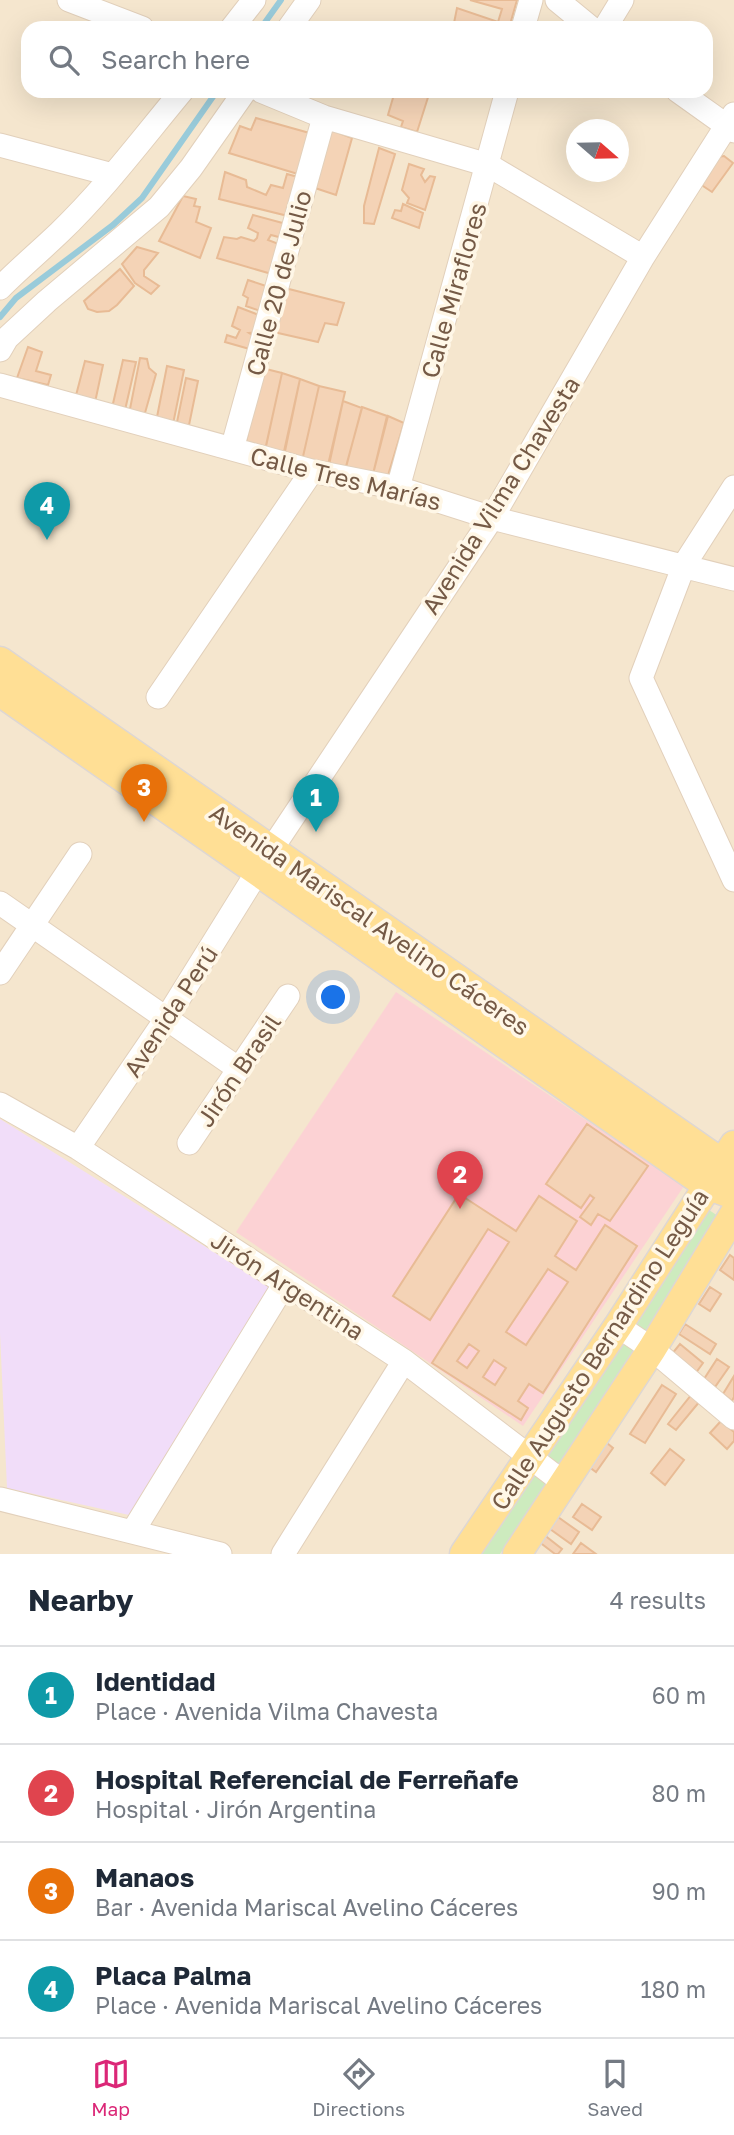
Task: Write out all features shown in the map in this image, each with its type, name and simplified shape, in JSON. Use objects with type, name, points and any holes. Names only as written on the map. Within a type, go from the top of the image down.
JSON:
[{"type":"main road","name":"Avenida Mariscal Avelino Cáceres","points":[[0,661],[265,861]]},
{"type":"main road","name":"Avenida Mariscal Avelino Cáceres","points":[[0,692],[265,861],[724,1169],[734,1195]]},
{"type":"main road","name":"Calle Augusto Bernardino Leguía","points":[[464,1554],[724,1169]]},
{"type":"main road","name":"Calle Augusto Bernardino Leguía","points":[[517,1554],[652,1349],[734,1214]]},
{"type":"street","points":[[69,0],[124,21]]},
{"type":"street","points":[[238,21],[254,0]]},
{"type":"street","points":[[294,21],[309,0]]},
{"type":"street","points":[[525,21],[531,0]]},
{"type":"street","points":[[557,0],[582,21]]},
{"type":"street","points":[[609,21],[622,0]]},
{"type":"street","points":[[0,288],[60,233],[113,175],[176,98]]},
{"type":"street","points":[[0,350],[7,338],[47,301],[159,207],[191,168],[240,98]]},
{"type":"street","points":[[278,98],[324,117],[488,165],[643,257]]},
{"type":"street","name":"Calle Miraflores","points":[[398,488],[505,98]]},
{"type":"street","points":[[689,98],[732,124]]},
{"type":"street","name":"Calle 20 de Julio","points":[[232,449],[324,117]]},
{"type":"street","name":"Avenida Vilma Chavesta","points":[[265,861],[492,518],[643,257],[732,124]]},
{"type":"street","points":[[0,145],[113,175]]},
{"type":"street","name":"Calle Tres Marías","points":[[0,385],[312,471],[398,488],[492,518],[734,579]]},
{"type":"street","points":[[158,697],[312,471]]},
{"type":"street","points":[[734,487],[684,565],[641,677],[734,880]]},
{"type":"street","points":[[0,973],[80,854]]},
{"type":"street","name":"Avenida Perú","points":[[78,1148],[166,1019],[265,861]]},
{"type":"street","points":[[0,903],[239,1069]]},
{"type":"street","name":"Jirón Brasil","points":[[189,1143],[288,996]]},
{"type":"street","name":"Jirón Argentina","points":[[0,1104],[78,1148],[404,1361],[564,1483]]},
{"type":"street","points":[[133,1531],[285,1283]]},
{"type":"street","points":[[618,1326],[652,1349],[734,1418]]},
{"type":"street","points":[[283,1554],[404,1361]]},
{"type":"street","points":[[0,1499],[220,1554]]},
{"type":"shaded area","points":[[0,0],[734,0],[734,1554],[0,1554]]},
{"type":"shaded area","points":[[396,992],[684,1186],[523,1426],[236,1232]]},
{"type":"shaded area","points":[[0,1119],[270,1287],[129,1515],[7,1488],[0,1333]]},
{"type":"green space","points":[[706,1208],[721,1218],[641,1344],[500,1554],[478,1554]]},
{"type":"building","points":[[470,0],[517,0],[511,21],[498,21],[502,9]]},
{"type":"building","points":[[457,8],[495,21],[454,21]]},
{"type":"building","points":[[393,98],[428,98],[417,132],[401,127],[403,121],[388,115]]},
{"type":"building","points":[[256,118],[313,134],[301,175],[229,153],[240,126],[251,130]]},
{"type":"building","points":[[326,128],[352,138],[336,195],[309,186]]},
{"type":"building","points":[[379,148],[395,154],[374,224],[364,223],[364,206]]},
{"type":"building","points":[[724,156],[733,163],[712,192],[700,184],[718,157]]},
{"type":"building","points":[[409,164],[424,169],[421,175],[425,182],[430,176],[435,177],[425,210],[407,203],[409,198],[402,190]]},
{"type":"building","points":[[225,172],[246,180],[247,187],[266,195],[271,185],[283,188],[287,174],[298,177],[288,216],[219,199]]},
{"type":"building","points":[[183,196],[196,199],[194,206],[200,207],[196,222],[211,228],[200,258],[159,241]]},
{"type":"building","points":[[403,204],[423,213],[419,228],[392,218],[395,210],[401,211]]},
{"type":"building","points":[[253,215],[290,225],[286,239],[271,235],[268,240],[284,246],[275,275],[217,258],[224,237],[241,237],[254,241],[257,238],[258,233],[248,228]]},
{"type":"building","points":[[137,247],[158,253],[144,270],[144,276],[159,286],[151,294],[135,283],[122,264]]},
{"type":"building","points":[[120,269],[134,286],[109,311],[97,312],[88,309],[84,301]]},
{"type":"building","points":[[248,280],[272,288],[266,313],[246,306],[248,298],[243,295]]},
{"type":"building","points":[[281,287],[344,303],[337,325],[325,323],[318,342],[269,331]]},
{"type":"building","points":[[238,307],[264,317],[259,332],[249,333],[257,338],[253,350],[225,342],[227,335],[236,338],[240,330],[232,326]]},
{"type":"building","points":[[28,347],[42,352],[36,371],[51,375],[48,385],[17,378]]},
{"type":"building","points":[[140,358],[147,359],[149,368],[156,374],[143,420],[129,414]]},
{"type":"building","points":[[123,360],[136,362],[125,410],[112,408]]},
{"type":"building","points":[[85,361],[103,365],[94,407],[74,403]]},
{"type":"building","points":[[167,366],[184,370],[173,424],[157,417]]},
{"type":"building","points":[[262,368],[282,373],[265,451],[245,447]]},
{"type":"building","points":[[282,373],[300,379],[283,456],[265,450]]},
{"type":"building","points":[[186,378],[198,381],[188,430],[176,427]]},
{"type":"building","points":[[300,379],[319,386],[302,461],[284,456]]},
{"type":"building","points":[[319,386],[345,392],[328,465],[302,461]]},
{"type":"building","points":[[343,401],[362,408],[345,470],[329,465]]},
{"type":"building","points":[[362,407],[387,416],[372,478],[345,471]]},
{"type":"building","points":[[388,416],[404,423],[386,482],[372,478]]},
{"type":"building","points":[[587,1124],[648,1166],[610,1221],[598,1214],[591,1225],[580,1217],[594,1198],[590,1195],[581,1208],[546,1184]]},
{"type":"building","points":[[459,1194],[516,1231],[539,1196],[577,1221],[555,1256],[576,1270],[605,1225],[637,1246],[543,1393],[529,1384],[518,1401],[528,1408],[521,1420],[432,1363],[509,1242],[488,1229],[430,1320],[393,1296]],"holes":[[[548,1269],[568,1282],[526,1345],[506,1332]],[[469,1344],[479,1351],[467,1368],[457,1361]],[[494,1360],[506,1368],[495,1385],[483,1377]]]},
{"type":"building","points":[[730,1255],[734,1258],[734,1280],[720,1270]]},
{"type":"building","points":[[710,1287],[721,1294],[710,1311],[699,1304]]},
{"type":"building","points":[[685,1324],[716,1344],[710,1354],[679,1334]]},
{"type":"building","points":[[680,1344],[703,1363],[695,1374],[671,1355]]},
{"type":"building","points":[[717,1359],[729,1367],[715,1387],[704,1379]]},
{"type":"building","points":[[734,1376],[734,1397],[732,1401],[723,1394]]},
{"type":"building","points":[[662,1385],[676,1394],[645,1443],[630,1434]]},
{"type":"building","points":[[692,1394],[700,1401],[676,1430],[668,1424]]},
{"type":"building","points":[[721,1421],[734,1432],[734,1441],[727,1449],[710,1433]]},
{"type":"building","points":[[602,1439],[613,1448],[596,1472],[585,1464]]},
{"type":"building","points":[[670,1449],[684,1460],[665,1485],[651,1473]]},
{"type":"building","points":[[582,1504],[601,1517],[592,1530],[573,1517]]},
{"type":"building","points":[[558,1517],[579,1532],[571,1544],[550,1529]]},
{"type":"building","points":[[543,1534],[562,1549],[558,1554],[538,1541]]},
{"type":"building","points":[[581,1543],[596,1554],[573,1554]]},
{"type":"waterway","points":[[266,21],[281,0]]},
{"type":"waterway","points":[[0,317],[16,298],[113,225],[142,198],[212,98]]},
{"type":"place","name":"Placa Palma","points":[[47,540]]},
{"type":"place","name":"Manaos","points":[[144,822]]},
{"type":"place","name":"Identidad","points":[[316,832]]},
{"type":"place","name":"Hospital Referencial de Ferreñafe","points":[[460,1209]]}]
